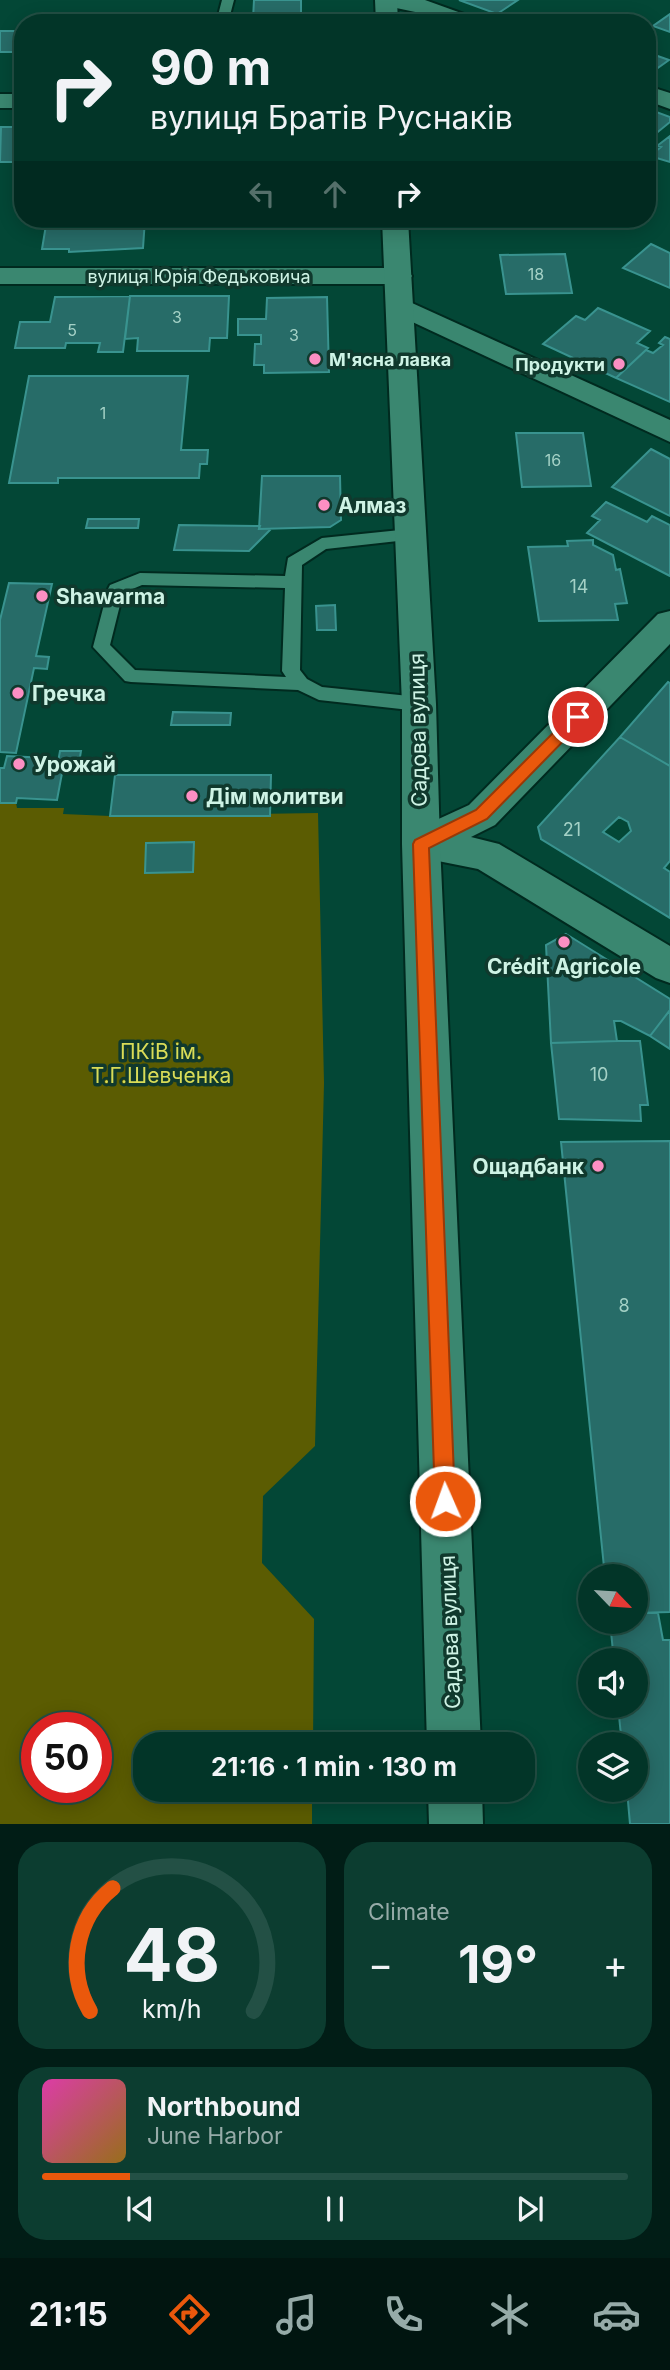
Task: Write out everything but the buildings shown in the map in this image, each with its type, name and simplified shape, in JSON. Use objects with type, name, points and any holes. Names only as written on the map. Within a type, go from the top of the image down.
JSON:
[{"type":"main road","points":[[388,0],[426,7],[444,14]]},
{"type":"main road","name":"Садова вулиця","points":[[395,228],[419,704],[421,844],[454,1732]]},
{"type":"main road","name":"вулиця Юрія Федьковича","points":[[0,276],[398,276]]},
{"type":"main road","points":[[401,306],[670,432]]},
{"type":"main road","points":[[421,844],[482,815],[665,636]]},
{"type":"main road","points":[[421,844],[486,855],[670,966]]},
{"type":"main road","points":[[455,1802],[456,1824]]},
{"type":"lane","points":[[301,684],[291,671],[293,562],[322,544],[410,535]]},
{"type":"lane","points":[[293,582],[140,579],[116,589],[101,647],[131,676],[301,684],[319,693],[419,704]]},
{"type":"green space","name":"ПКіВ ім. Т.Г.Шевченка","points":[[0,803],[16,803],[17,808],[64,808],[63,814],[110,816],[318,813],[324,1083],[315,1446],[263,1496],[262,1563],[314,1619],[313,1732],[133,1732],[133,1802],[312,1802],[312,1824],[0,1824]]},
{"type":"place","name":"М'ясна лавка","points":[[315,359]]},
{"type":"place","name":"Продукти","points":[[619,364]]},
{"type":"place","name":"Алмаз","points":[[324,505]]},
{"type":"place","name":"Shawarma","points":[[42,596]]},
{"type":"place","name":"Гречка","points":[[18,693]]},
{"type":"place","name":"Урожай","points":[[19,764]]},
{"type":"place","name":"Дім молитви","points":[[192,796]]},
{"type":"place","name":"Crédit Agricole","points":[[564,942]]},
{"type":"place","name":"Ощадбанк","points":[[598,1166]]},
{"type":"route","points":[[445,1501],[421,844],[482,815],[578,717]]}]
